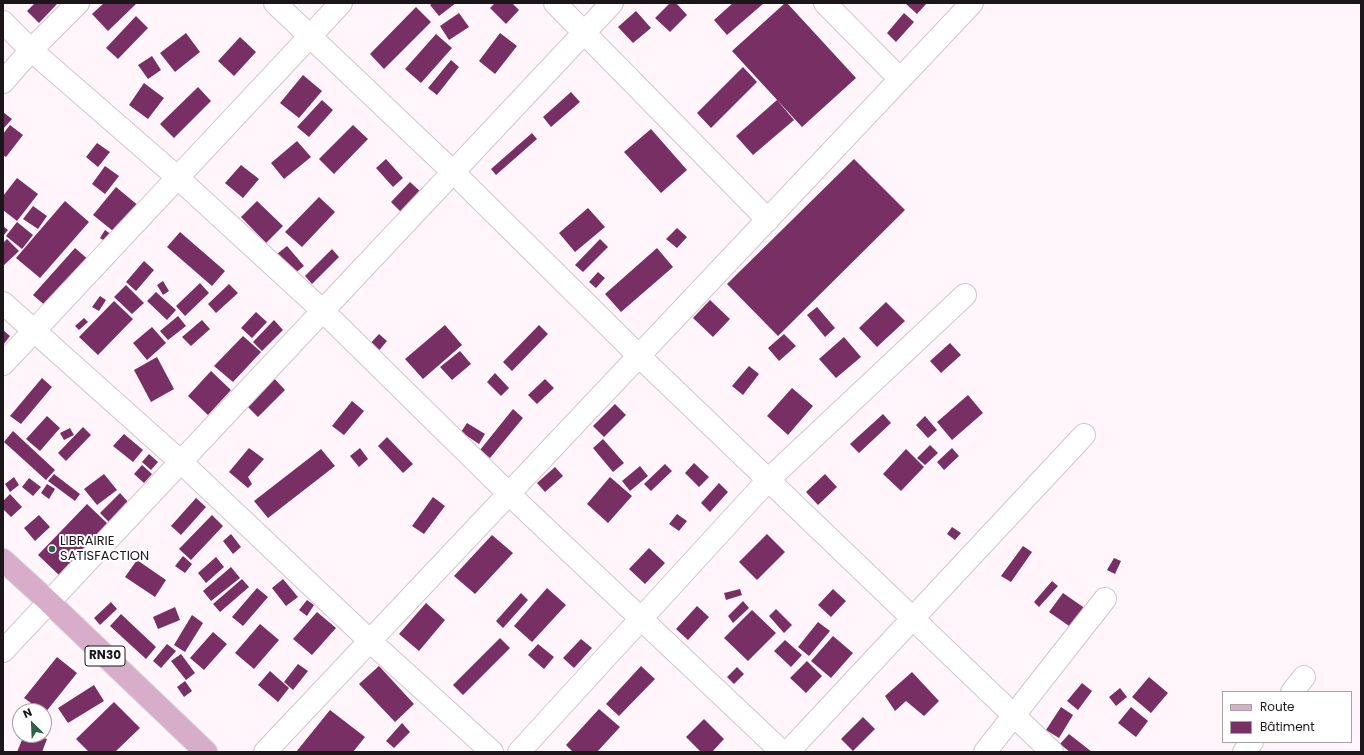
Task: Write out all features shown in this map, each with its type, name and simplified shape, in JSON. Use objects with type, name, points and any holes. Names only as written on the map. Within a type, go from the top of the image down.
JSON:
[{"type":"main road","name":"RN30","points":[[3,560],[206,752]]},
{"type":"street","points":[[3,82],[31,50],[78,3]]},
{"type":"street","points":[[275,3],[453,172],[639,356],[1052,752]]},
{"type":"street","points":[[3,364],[341,3]]},
{"type":"street","points":[[555,3],[768,220]]},
{"type":"street","points":[[3,651],[612,3]]},
{"type":"street","points":[[825,3],[900,79]]},
{"type":"street","points":[[265,752],[972,3]]},
{"type":"street","points":[[3,22],[31,50],[177,177],[323,312],[509,494],[782,752]]},
{"type":"street","points":[[519,752],[768,480],[965,295]]},
{"type":"street","points":[[3,303],[181,462],[370,641],[492,752]]},
{"type":"street","points":[[788,752],[1084,435]]},
{"type":"street","points":[[985,752],[1105,599]]},
{"type":"street","points":[[1244,752],[1251,743]]},
{"type":"building","points":[[35,3],[58,3],[39,23],[27,11]]},
{"type":"building","points":[[104,3],[136,4],[108,31],[92,14]]},
{"type":"building","points":[[433,3],[456,3],[439,16],[430,5]]},
{"type":"building","points":[[495,3],[512,3],[519,10],[506,24],[490,8]]},
{"type":"building","points":[[670,3],[676,3],[687,15],[670,32],[655,18]]},
{"type":"building","points":[[733,3],[764,3],[727,35],[714,20]]},
{"type":"building","points":[[785,3],[787,3],[856,78],[802,127],[732,51]]},
{"type":"building","points":[[905,3],[927,3],[917,14]]},
{"type":"building","points":[[416,7],[431,22],[384,69],[370,54]]},
{"type":"building","points":[[636,11],[651,28],[633,43],[618,27]]},
{"type":"building","points":[[459,13],[469,27],[449,40],[440,26]]},
{"type":"building","points":[[904,13],[914,22],[896,42],[887,33]]},
{"type":"building","points":[[136,16],[148,28],[118,59],[106,48]]},
{"type":"building","points":[[186,33],[200,52],[175,72],[160,53]]},
{"type":"building","points":[[500,33],[517,46],[495,74],[479,61]]},
{"type":"building","points":[[436,34],[452,48],[421,83],[405,69]]},
{"type":"building","points":[[240,37],[256,52],[234,76],[218,61]]},
{"type":"building","points":[[152,56],[161,70],[148,79],[138,65]]},
{"type":"building","points":[[451,60],[459,67],[437,95],[428,88]]},
{"type":"building","points":[[743,67],[757,82],[711,128],[697,113]]},
{"type":"building","points":[[303,75],[322,91],[299,118],[280,103]]},
{"type":"building","points":[[144,83],[164,98],[148,119],[129,105]]},
{"type":"building","points":[[198,87],[211,101],[174,138],[160,124]]},
{"type":"building","points":[[571,92],[580,102],[551,127],[543,117]]},
{"type":"building","points":[[322,100],[333,110],[309,137],[297,127]]},
{"type":"building","points":[[777,100],[794,120],[753,155],[736,136]]},
{"type":"building","points":[[3,112],[12,119],[3,129]]},
{"type":"building","points":[[10,125],[23,135],[6,157],[3,155],[3,134]]},
{"type":"building","points":[[353,125],[368,139],[334,174],[319,159]]},
{"type":"building","points":[[651,129],[687,170],[661,193],[624,152]]},
{"type":"building","points":[[532,133],[537,139],[496,175],[491,169]]},
{"type":"building","points":[[297,141],[311,157],[284,179],[271,163]]},
{"type":"building","points":[[97,143],[110,152],[98,167],[86,157]]},
{"type":"building","points":[[386,159],[403,178],[393,187],[376,168]]},
{"type":"building","points":[[854,159],[905,210],[778,336],[727,284]]},
{"type":"building","points":[[241,165],[259,179],[243,198],[225,183]]},
{"type":"building","points":[[105,166],[119,176],[105,194],[92,184]]},
{"type":"building","points":[[17,178],[38,194],[17,221],[3,210],[3,196]]},
{"type":"building","points":[[410,182],[421,192],[401,212],[391,202]]},
{"type":"building","points":[[116,187],[140,207],[118,235],[93,215]]},
{"type":"building","points":[[319,197],[335,212],[302,247],[285,232]]},
{"type":"building","points":[[65,201],[89,222],[40,278],[16,258]]},
{"type":"building","points":[[257,201],[283,226],[266,243],[241,217]]},
{"type":"building","points":[[33,206],[47,216],[38,229],[23,219]]},
{"type":"building","points":[[588,208],[605,227],[575,252],[559,233]]},
{"type":"building","points":[[17,222],[33,235],[22,249],[6,236]]},
{"type":"building","points":[[3,226],[8,230],[3,236]]},
{"type":"building","points":[[677,228],[687,237],[677,248],[666,239]]},
{"type":"building","points":[[105,230],[115,237],[109,244],[100,238]]},
{"type":"building","points":[[180,232],[225,271],[212,286],[167,247]]},
{"type":"building","points":[[7,239],[19,251],[3,266],[3,243]]},
{"type":"building","points":[[600,239],[608,247],[583,272],[575,265]]},
{"type":"building","points":[[287,246],[304,266],[289,278],[272,258]]},
{"type":"building","points":[[75,248],[90,261],[48,308],[33,295]]},
{"type":"building","points":[[657,248],[673,267],[621,312],[605,294]]},
{"type":"building","points":[[332,249],[339,257],[312,284],[305,276]]},
{"type":"building","points":[[144,261],[154,270],[136,291],[126,282]]},
{"type":"building","points":[[598,272],[605,278],[596,288],[589,282]]},
{"type":"building","points":[[163,281],[169,291],[163,295],[157,285]]},
{"type":"building","points":[[200,283],[209,293],[185,316],[176,306]]},
{"type":"building","points":[[229,284],[238,293],[216,313],[208,304]]},
{"type":"building","points":[[126,285],[144,303],[132,314],[114,297]]},
{"type":"building","points":[[156,292],[176,310],[167,320],[147,301]]},
{"type":"building","points":[[100,296],[106,300],[99,311],[92,307]]},
{"type":"building","points":[[710,300],[730,319],[713,337],[693,318]]},
{"type":"building","points":[[114,301],[133,319],[98,355],[79,337]]},
{"type":"building","points":[[886,302],[905,321],[877,347],[859,328]]},
{"type":"building","points":[[817,307],[835,328],[825,337],[807,315]]},
{"type":"building","points":[[256,312],[267,322],[252,338],[241,328]]},
{"type":"building","points":[[178,316],[186,326],[168,340],[160,331]]},
{"type":"building","points":[[84,318],[88,322],[79,330],[75,326]]},
{"type":"building","points":[[202,320],[210,329],[191,346],[182,337]]},
{"type":"building","points":[[274,320],[283,330],[262,351],[253,342]]},
{"type":"building","points":[[445,325],[462,345],[423,379],[405,359]]},
{"type":"building","points":[[539,325],[548,334],[512,371],[503,362]]},
{"type":"building","points":[[152,327],[166,343],[147,360],[133,343]]},
{"type":"building","points":[[3,330],[10,336],[3,345]]},
{"type":"building","points":[[379,334],[387,341],[376,354],[367,347]]},
{"type":"building","points":[[784,334],[796,346],[779,361],[768,348]]},
{"type":"building","points":[[243,336],[261,352],[233,382],[214,366]]},
{"type":"building","points":[[844,337],[861,357],[836,378],[819,359]]},
{"type":"building","points":[[950,343],[961,355],[941,373],[930,361]]},
{"type":"building","points":[[460,351],[471,364],[452,380],[440,367]]},
{"type":"building","points":[[157,357],[174,389],[151,402],[134,370]]},
{"type":"building","points":[[749,366],[759,374],[743,395],[732,386]]},
{"type":"building","points":[[211,371],[231,390],[208,415],[188,396]]},
{"type":"building","points":[[495,373],[509,388],[501,396],[487,382]]},
{"type":"building","points":[[271,375],[285,390],[258,417],[243,402]]},
{"type":"building","points":[[42,378],[52,387],[21,424],[10,416]]},
{"type":"building","points":[[545,379],[554,388],[537,404],[528,395]]},
{"type":"building","points":[[792,388],[813,406],[788,435],[767,416]]},
{"type":"building","points":[[968,395],[983,413],[952,440],[937,422]]},
{"type":"building","points":[[352,401],[364,411],[344,435],[332,426]]},
{"type":"building","points":[[615,404],[626,415],[604,437],[593,426]]},
{"type":"building","points":[[513,409],[523,418],[490,458],[480,450]]},
{"type":"building","points":[[883,414],[891,423],[859,453],[850,444]]},
{"type":"building","points":[[47,416],[60,428],[40,451],[26,439]]},
{"type":"building","points":[[925,416],[937,430],[928,438],[916,425]]},
{"type":"building","points":[[467,423],[485,434],[479,444],[461,432]]},
{"type":"building","points":[[83,427],[91,435],[66,461],[58,453]]},
{"type":"building","points":[[70,428],[74,435],[64,440],[60,433]]},
{"type":"building","points":[[13,431],[55,470],[46,480],[4,442]]},
{"type":"building","points":[[124,434],[143,450],[133,462],[113,446]]},
{"type":"building","points":[[387,437],[413,464],[403,473],[378,446]]},
{"type":"building","points":[[603,439],[624,463],[613,472],[593,448]]},
{"type":"building","points":[[930,445],[938,453],[925,465],[917,458]]},
{"type":"building","points":[[249,448],[264,459],[248,477],[252,484],[248,488],[229,472]]},
{"type":"building","points":[[360,448],[368,459],[359,467],[350,456]]},
{"type":"building","points":[[952,448],[959,456],[944,470],[937,462]]},
{"type":"building","points":[[321,449],[335,466],[268,518],[254,501]]},
{"type":"building","points":[[906,449],[924,467],[901,491],[883,474]]},
{"type":"building","points":[[149,454],[158,462],[151,470],[142,462]]},
{"type":"building","points":[[694,463],[709,477],[699,487],[685,473]]},
{"type":"building","points":[[665,464],[672,471],[651,491],[644,484]]},
{"type":"building","points":[[142,465],[152,474],[144,483],[134,474]]},
{"type":"building","points":[[640,466],[648,476],[630,491],[622,481]]},
{"type":"building","points":[[555,467],[563,476],[545,492],[537,483]]},
{"type":"building","points":[[54,474],[80,494],[75,501],[48,481]]},
{"type":"building","points":[[104,474],[117,490],[97,505],[84,489]]},
{"type":"building","points":[[825,474],[837,487],[818,505],[806,492]]},
{"type":"building","points":[[14,477],[19,485],[10,492],[5,484]]},
{"type":"building","points":[[610,477],[632,496],[608,523],[587,504]]},
{"type":"building","points":[[29,478],[41,487],[33,496],[22,487]]},
{"type":"building","points":[[719,483],[728,492],[710,512],[701,503]]},
{"type":"building","points":[[47,484],[55,489],[49,499],[41,493]]},
{"type":"building","points":[[120,493],[129,503],[110,523],[100,513]]},
{"type":"building","points":[[10,494],[22,507],[11,517],[3,509],[3,501]]},
{"type":"building","points":[[433,497],[445,506],[424,534],[412,526]]},
{"type":"building","points":[[196,498],[206,507],[181,535],[171,526]]},
{"type":"building","points":[[87,504],[108,524],[59,575],[38,555]]},
{"type":"building","points":[[677,514],[687,521],[679,531],[669,524]]},
{"type":"building","points":[[39,515],[50,527],[35,541],[24,528]]},
{"type":"building","points":[[212,515],[223,526],[191,560],[179,549]]},
{"type":"building","points":[[952,527],[961,533],[955,540],[947,534]]},
{"type":"building","points":[[231,534],[241,547],[233,554],[223,541]]},
{"type":"building","points":[[767,534],[785,552],[757,580],[739,562]]},
{"type":"building","points":[[492,535],[513,553],[475,594],[454,576]]},
{"type":"building","points":[[1023,546],[1032,552],[1011,582],[1001,576]]},
{"type":"building","points":[[649,548],[665,563],[645,584],[629,569]]},
{"type":"building","points":[[183,556],[192,564],[185,573],[175,566]]},
{"type":"building","points":[[216,557],[224,567],[206,583],[198,573]]},
{"type":"building","points":[[1114,558],[1121,561],[1115,574],[1107,570]]},
{"type":"building","points":[[137,560],[166,580],[155,597],[125,577]]},
{"type":"building","points":[[231,567],[240,578],[211,601],[203,591]]},
{"type":"building","points":[[242,579],[249,587],[220,612],[213,604]]},
{"type":"building","points":[[283,579],[298,597],[286,606],[272,588]]},
{"type":"building","points":[[1052,581],[1058,586],[1039,607],[1034,602]]},
{"type":"building","points":[[257,588],[268,597],[243,626],[232,617]]},
{"type":"building","points":[[547,588],[566,605],[532,642],[514,626]]},
{"type":"building","points":[[740,589],[742,595],[726,600],[724,593]]},
{"type":"building","points":[[833,589],[846,601],[831,617],[818,605]]},
{"type":"building","points":[[521,593],[528,600],[503,628],[496,621]]},
{"type":"building","points":[[1063,593],[1086,609],[1072,628],[1049,612]]},
{"type":"building","points":[[307,600],[314,605],[307,616],[299,610]]},
{"type":"building","points":[[743,601],[749,608],[733,623],[728,616]]},
{"type":"building","points":[[111,602],[117,609],[100,625],[94,618]]},
{"type":"building","points":[[426,603],[445,620],[419,651],[399,634]]},
{"type":"building","points":[[697,606],[709,617],[688,640],[676,629]]},
{"type":"building","points":[[175,607],[180,620],[158,629],[153,617]]},
{"type":"building","points":[[776,609],[792,625],[784,633],[769,616]]},
{"type":"building","points":[[752,610],[776,633],[748,661],[724,638]]},
{"type":"building","points":[[317,612],[336,628],[312,655],[293,639]]},
{"type":"building","points":[[121,614],[156,647],[146,659],[110,626]]},
{"type":"building","points":[[192,615],[203,623],[185,652],[174,645]]},
{"type":"building","points":[[818,622],[830,631],[809,656],[798,647]]},
{"type":"building","points":[[260,624],[279,640],[254,669],[235,653]]},
{"type":"building","points":[[213,632],[227,644],[204,670],[190,658]]},
{"type":"building","points":[[833,636],[853,653],[831,678],[811,661]]},
{"type":"building","points":[[500,638],[510,648],[463,695],[453,685]]},
{"type":"building","points":[[581,639],[592,648],[574,668],[563,658]]},
{"type":"building","points":[[785,640],[802,655],[791,667],[774,651]]},
{"type":"building","points":[[167,644],[176,651],[161,668],[153,661]]},
{"type":"building","points":[[538,644],[554,657],[544,669],[528,655]]},
{"type":"building","points":[[181,654],[195,673],[186,680],[171,661]]},
{"type":"building","points":[[57,657],[77,673],[52,704],[52,703],[31,703],[24,698]]},
{"type":"building","points":[[807,661],[822,676],[806,693],[790,678]]},
{"type":"building","points":[[298,664],[308,671],[293,690],[284,682]]},
{"type":"building","points":[[379,666],[414,704],[395,722],[359,684]]},
{"type":"building","points":[[641,666],[655,679],[619,716],[606,704]]},
{"type":"building","points":[[737,667],[744,674],[734,684],[727,677]]},
{"type":"building","points":[[270,671],[289,688],[278,702],[258,685]]},
{"type":"building","points":[[912,672],[939,701],[924,716],[906,701],[895,711],[885,696]]},
{"type":"building","points":[[1149,677],[1168,693],[1151,713],[1132,697]]},
{"type":"building","points":[[185,681],[192,691],[184,697],[177,687]]},
{"type":"building","points":[[1082,683],[1092,691],[1078,710],[1067,701]]},
{"type":"building","points":[[94,685],[104,701],[68,723],[58,708]]},
{"type":"building","points":[[1120,688],[1127,697],[1116,706],[1109,697]]},
{"type":"building","points":[[114,702],[140,728],[115,752],[89,752],[76,739]]},
{"type":"building","points":[[1061,707],[1073,715],[1059,738],[1046,730]]},
{"type":"building","points":[[1131,707],[1148,721],[1136,737],[1118,723]]},
{"type":"building","points":[[599,709],[620,727],[597,752],[573,752],[566,745]]},
{"type":"building","points":[[330,710],[365,737],[353,752],[296,752]]},
{"type":"building","points":[[863,717],[875,729],[853,751],[841,739]]},
{"type":"building","points":[[704,719],[724,739],[712,752],[701,752],[686,737]]},
{"type":"building","points":[[402,723],[410,732],[394,748],[386,741]]},
{"type":"building","points":[[1069,734],[1092,752],[1070,752],[1060,744]]},
{"type":"building","points":[[21,743],[45,743],[42,752],[17,752]]},
{"type":"place","name":"LIBRAIRIE SATISFACTION","points":[[52,549]]}]
